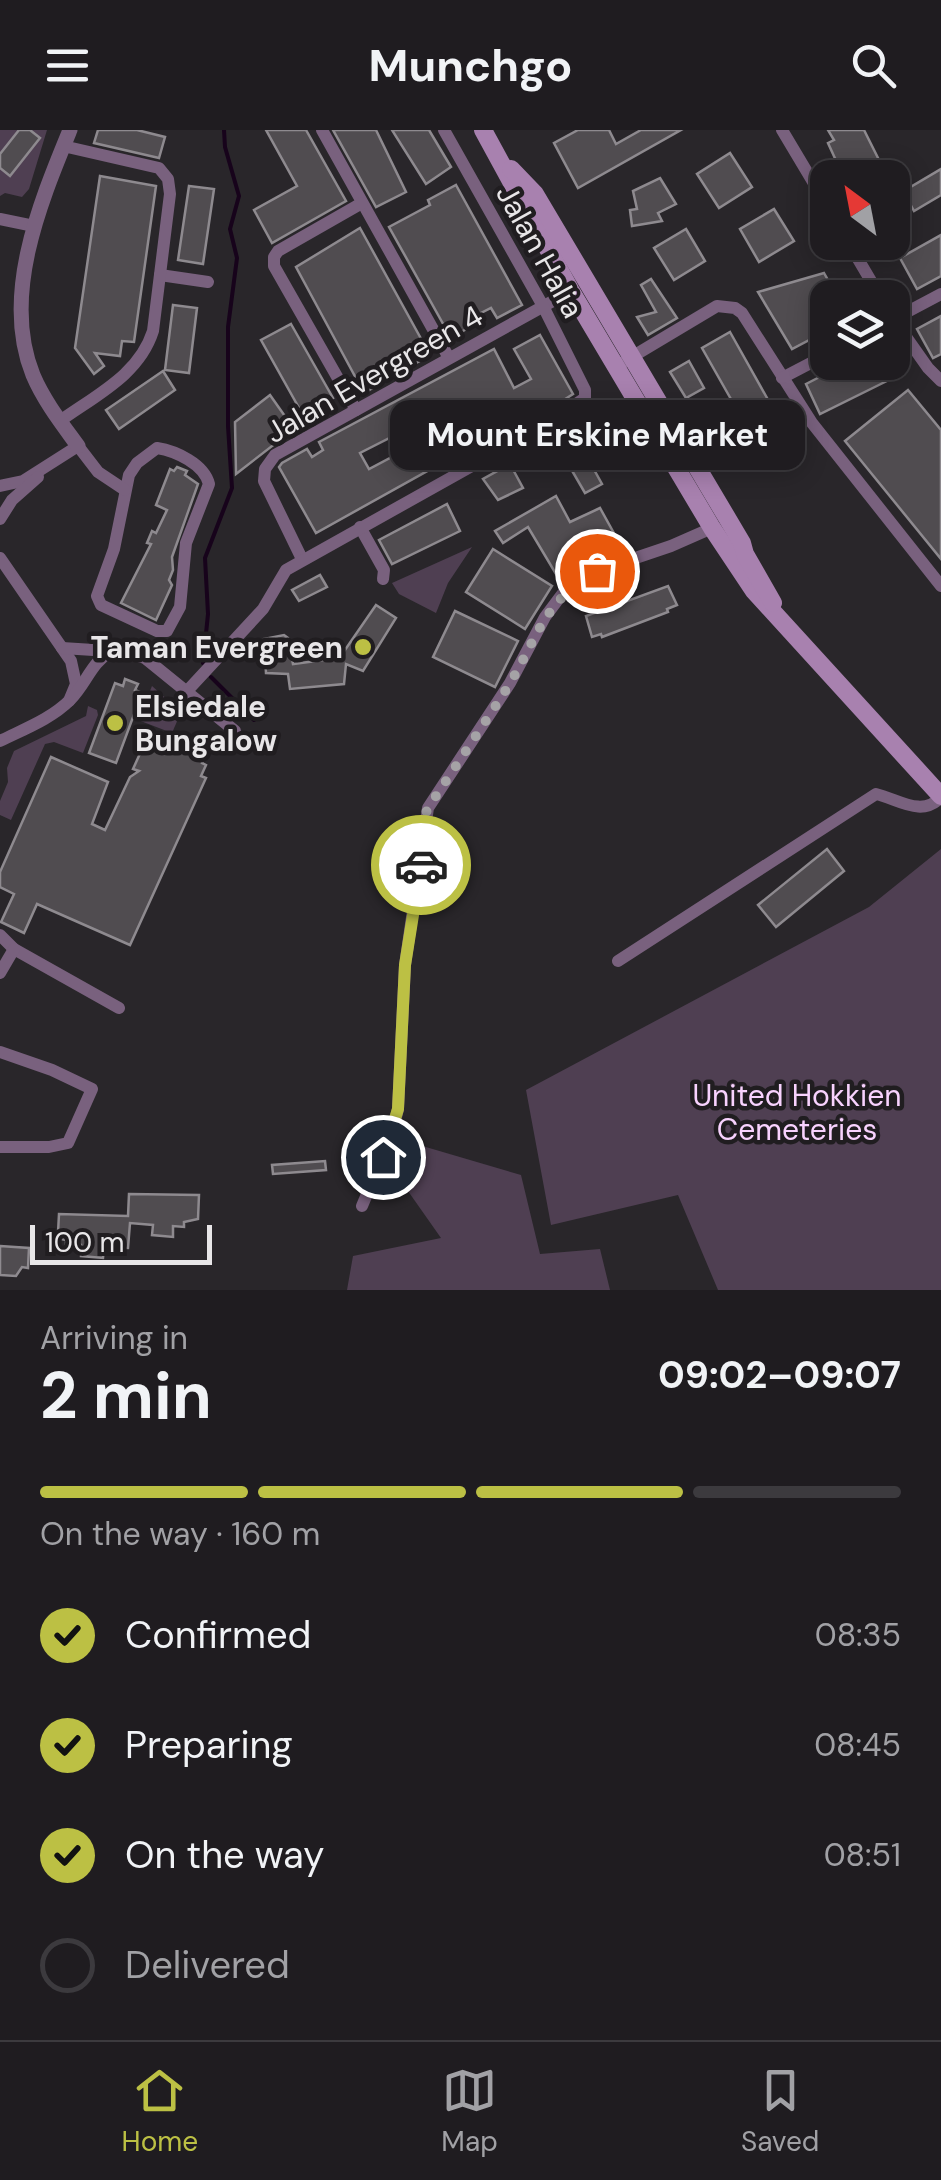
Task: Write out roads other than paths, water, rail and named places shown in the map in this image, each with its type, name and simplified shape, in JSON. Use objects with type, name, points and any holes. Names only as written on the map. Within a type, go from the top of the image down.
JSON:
[{"type":"main road","points":[[483,130],[571,291],[678,434],[745,554]]},
{"type":"main road","points":[[500,158],[535,194],[612,326],[624,362],[712,528],[754,591],[941,797]]},
{"type":"main road","points":[[551,222],[557,246],[575,278],[571,291]]},
{"type":"main road","points":[[571,291],[583,294],[601,322],[612,326]]},
{"type":"main road","points":[[678,434],[682,457],[712,508],[712,528]]},
{"type":"main road","points":[[712,528],[723,528],[745,554],[766,586],[777,613]]},
{"type":"street","points":[[322,130],[449,358]]},
{"type":"street","name":"Jalan Halia","points":[[360,527],[544,425],[585,398],[585,390],[543,306],[444,130]]},
{"type":"street","points":[[782,130],[810,177]]},
{"type":"street","points":[[60,421],[125,375],[141,358],[153,331],[170,194],[164,173],[152,165],[66,138],[34,226],[24,286],[24,331],[32,374],[60,421],[98,472],[125,490]]},
{"type":"street","points":[[356,410],[274,266],[274,257],[278,250],[362,203]]},
{"type":"street","points":[[0,219],[34,226]]},
{"type":"street","points":[[160,275],[208,282]]},
{"type":"street","name":"Jalan Evergreen 4","points":[[302,558],[264,481],[265,469],[275,455],[571,291]]},
{"type":"street","points":[[910,310],[941,294]]},
{"type":"street","points":[[624,362],[717,306],[735,308],[812,423],[941,586]]},
{"type":"street","points":[[910,343],[941,381]]},
{"type":"street","points":[[782,378],[810,363]]},
{"type":"street","points":[[0,486],[14,484],[78,446]]},
{"type":"street","points":[[158,448],[186,459],[207,475],[203,503],[186,544],[180,607],[167,630],[157,631],[98,601],[125,490],[138,462],[158,448]]},
{"type":"street","points":[[0,519],[12,500],[46,467]]},
{"type":"street","points":[[188,690],[264,609],[281,574],[302,558],[360,527],[384,572],[382,579]]},
{"type":"street","points":[[362,1206],[391,1137],[398,1109],[405,965],[428,808],[510,683],[544,617],[563,594],[597,571],[712,528]]},
{"type":"street","points":[[0,558],[62,648],[76,676],[69,701]]},
{"type":"street","points":[[62,648],[145,658],[236,731]]},
{"type":"street","points":[[0,741],[69,701],[97,661],[111,652]]},
{"type":"street","points":[[618,961],[864,800],[876,794],[904,805],[924,807],[938,803],[941,797]]},
{"type":"street","points":[[0,935],[14,949],[119,1008]]},
{"type":"street","points":[[0,974],[14,949]]},
{"type":"street","points":[[0,1052],[92,1089],[68,1143],[50,1147],[0,1146]]},
{"type":"waterway","points":[[203,663],[208,614],[205,558],[232,488],[228,327],[237,258],[230,229],[239,196],[224,130]]},
{"type":"waterway","points":[[211,677],[254,720]]},
{"type":"place","name":"Mount Erskine Market","points":[[597,571]]},
{"type":"place","name":"Taman Evergreen","points":[[363,647]]},
{"type":"place","name":"Elsiedale Bungalow","points":[[115,723]]},
{"type":"park label","name":"United Hokkien Cemeteries","points":[[797,1112]]}]
